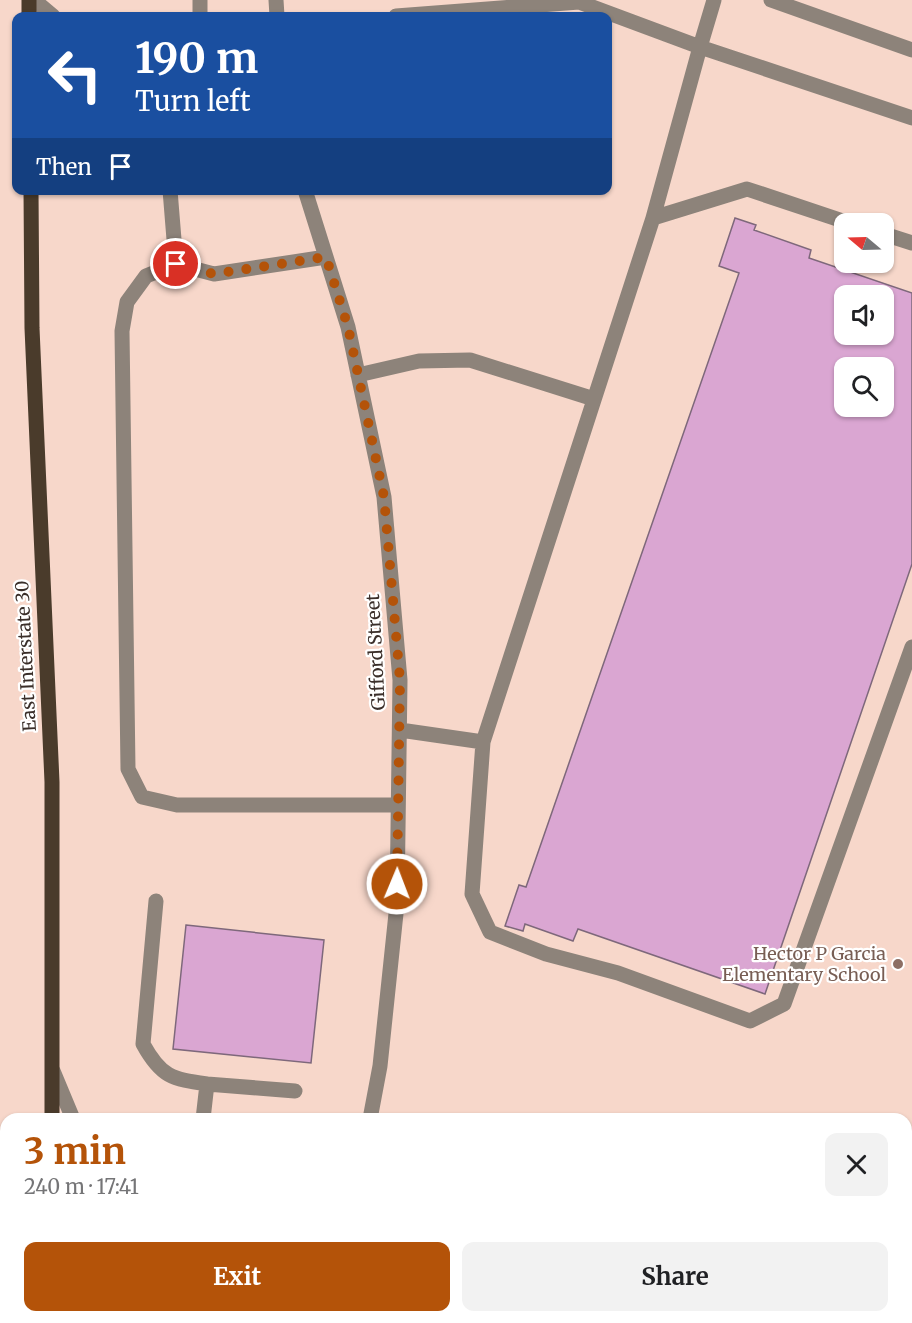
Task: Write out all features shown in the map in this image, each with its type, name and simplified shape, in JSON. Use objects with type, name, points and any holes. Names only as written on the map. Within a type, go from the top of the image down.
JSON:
[{"type":"main road","name":"East Interstate 30","points":[[31,195],[32,328],[52,782],[52,1113]]},
{"type":"street","points":[[34,0],[48,12]]},
{"type":"street","points":[[714,0],[653,218],[483,742],[472,894],[490,932],[546,954],[618,973],[750,1021],[784,1004],[912,647]]},
{"type":"street","points":[[771,0],[912,50]]},
{"type":"street","points":[[451,12],[579,2],[606,12]]},
{"type":"street","points":[[612,14],[700,47],[912,118]]},
{"type":"street","points":[[653,218],[747,189],[834,218]]},
{"type":"street","points":[[170,195],[176,264]]},
{"type":"street","name":"Gifford Street","points":[[307,195],[348,327],[384,497],[400,680],[397,904],[380,1066],[371,1113]]},
{"type":"street","points":[[894,237],[912,243]]},
{"type":"street","points":[[326,257],[214,274],[176,264],[146,276],[127,302],[122,331],[128,770],[142,797],[177,805],[398,805]]},
{"type":"street","points":[[358,375],[419,361],[470,360],[594,399]]},
{"type":"street","points":[[400,730],[483,742]]},
{"type":"street","points":[[156,901],[143,1044],[154,1064],[176,1080],[296,1090]]},
{"type":"street","points":[[53,1071],[70,1113]]},
{"type":"street","points":[[204,1113],[207,1084]]},
{"type":"building","points":[[735,218],[756,225],[754,230],[811,250],[809,258],[834,266],[834,273],[853,273],[888,285],[834,285],[834,345],[894,345],[894,287],[912,293],[912,564],[765,994],[578,929],[573,941],[525,924],[523,931],[505,926],[519,885],[526,887],[739,273],[719,266]]},
{"type":"building","points":[[186,925],[324,940],[311,1063],[173,1049]]},
{"type":"place","name":"Hector P Garcia Elementary School","points":[[898,964]]},
{"type":"route","points":[[176,264],[214,274],[326,257],[348,327],[384,497],[400,680],[397,884]]}]
